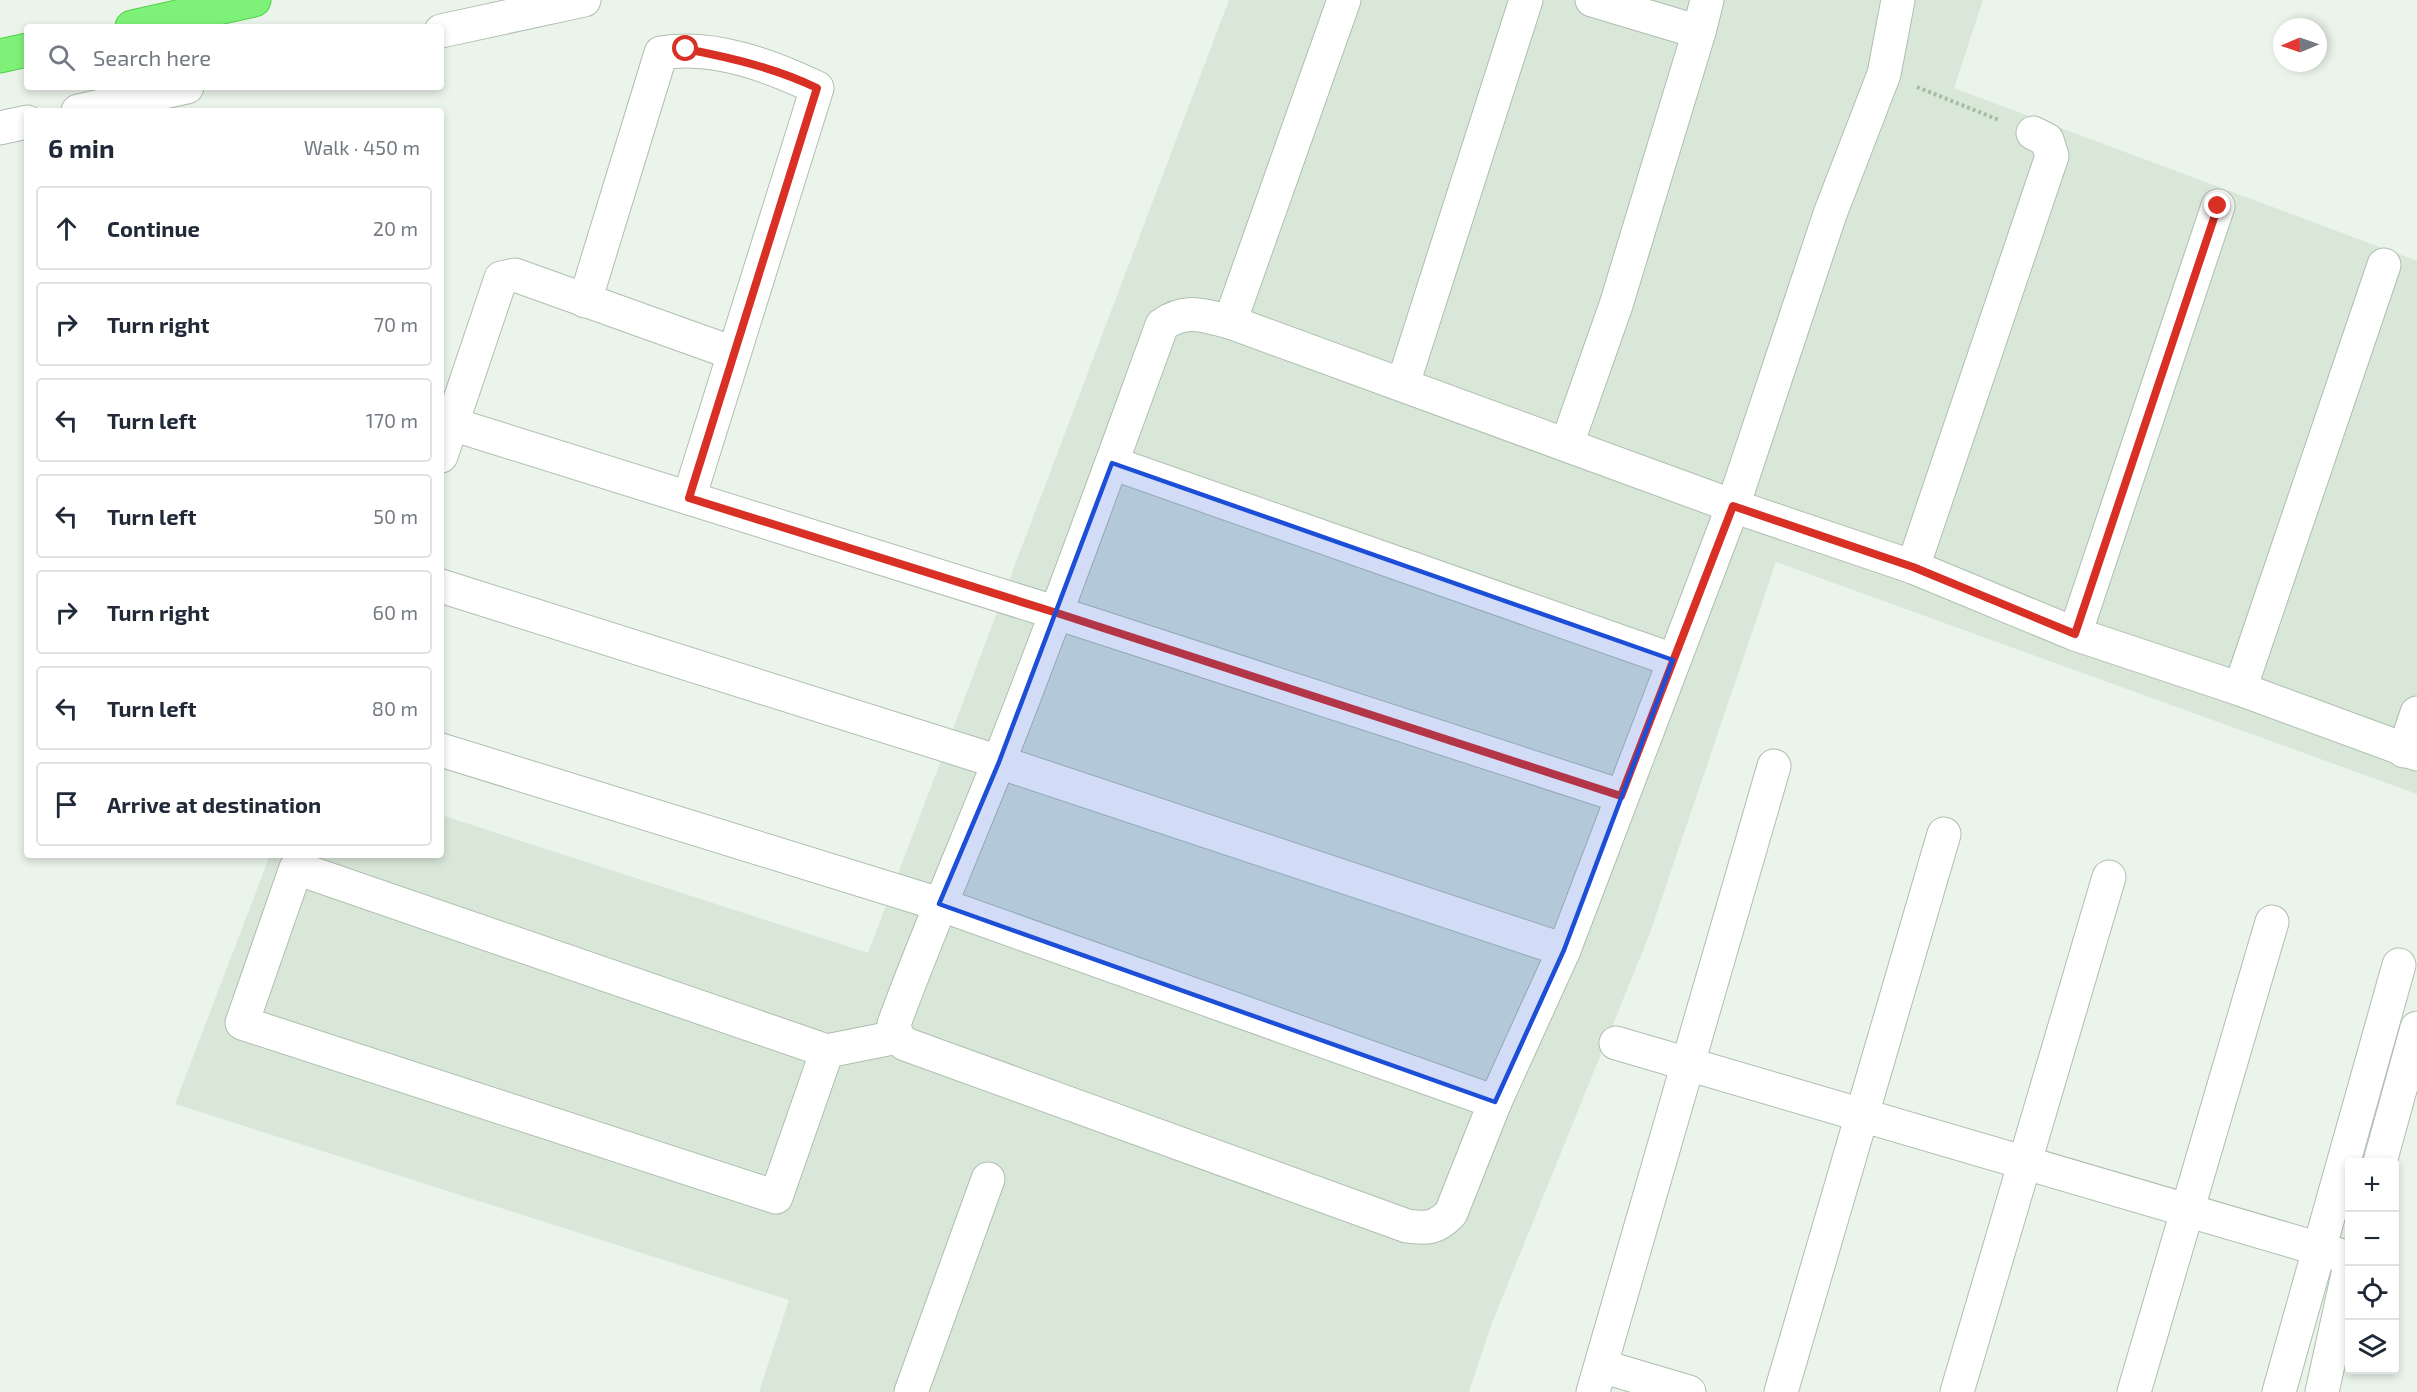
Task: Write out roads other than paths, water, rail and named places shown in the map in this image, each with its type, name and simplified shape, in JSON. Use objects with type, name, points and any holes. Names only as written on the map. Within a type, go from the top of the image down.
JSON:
[{"type":"highway","points":[[146,24],[254,0]]},
{"type":"highway","points":[[0,56],[24,51]]},
{"type":"street","points":[[444,30],[584,0]]},
{"type":"street","points":[[1230,322],[1344,0]]},
{"type":"street","points":[[1403,384],[1526,0]]},
{"type":"street","points":[[1592,0],[1699,32]]},
{"type":"street","points":[[1567,444],[1616,305],[1707,0]]},
{"type":"street","points":[[1898,0],[1884,74],[1830,214],[1733,506],[1564,950],[1496,1102],[1451,1213],[1440,1225],[1425,1229],[1407,1226],[905,1044],[897,1036],[894,1024],[939,904],[999,762],[1057,613],[1162,325],[1175,316],[1191,312],[1230,322],[1733,506],[1913,567],[2075,634],[2241,689],[2410,753],[2417,713]]},
{"type":"street","points":[[585,301],[661,53],[686,49],[748,62],[785,73],[817,88],[689,498]]},
{"type":"street","points":[[92,108],[174,90]]},
{"type":"street","points":[[0,128],[24,123]]},
{"type":"street","points":[[1913,567],[2052,156],[2047,140],[2033,133]]},
{"type":"street","points":[[2075,634],[2218,206]]},
{"type":"street","points":[[2241,689],[2384,265]]},
{"type":"street","points":[[444,447],[501,279],[515,275],[733,353]]},
{"type":"street","points":[[452,424],[1057,613],[1621,796]]},
{"type":"street","points":[[1112,463],[1673,660]]},
{"type":"street","points":[[444,587],[999,762],[1564,950]]},
{"type":"street","points":[[444,751],[939,904],[1496,1102]]},
{"type":"street","points":[[1689,1392],[1597,1379],[1774,766]]},
{"type":"street","points":[[1781,1392],[1944,834]]},
{"type":"street","points":[[827,1051],[776,1197],[242,1023],[298,862],[827,1051],[897,1036]]},
{"type":"street","points":[[1957,1392],[2109,877]]},
{"type":"street","points":[[2134,1392],[2272,922]]},
{"type":"street","points":[[2279,1392],[2334,1254],[2399,964]]},
{"type":"street","points":[[2381,1158],[2417,1028]]},
{"type":"street","points":[[1616,1043],[2334,1254]]},
{"type":"street","points":[[911,1392],[988,1179]]},
{"type":"street","points":[[2322,1392],[2349,1266]]}]
